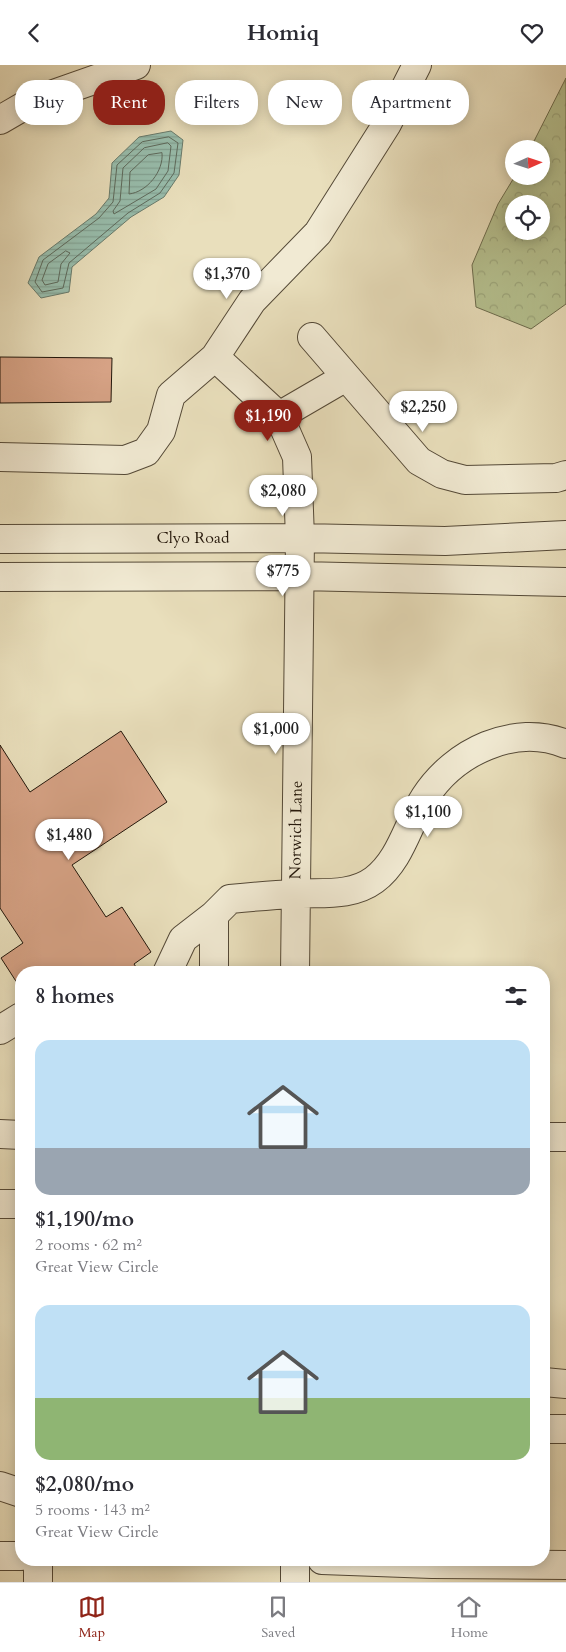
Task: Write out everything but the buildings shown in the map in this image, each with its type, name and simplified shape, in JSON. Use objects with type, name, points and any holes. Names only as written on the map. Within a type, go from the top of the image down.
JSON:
[{"type":"street","points":[[0,121],[31,102],[136,65]]},
{"type":"street","points":[[0,457],[126,460],[146,452],[162,431],[171,395],[215,357],[252,301],[318,233],[387,124],[417,65]]},
{"type":"street","points":[[312,337],[419,461],[442,474],[465,480],[556,478],[566,475]]},
{"type":"street","points":[[215,357],[279,415],[346,377]]},
{"type":"street","name":"Norwich Lane","points":[[279,415],[297,457],[300,538],[295,966]]},
{"type":"street","name":"Clyo Road","points":[[0,539],[300,538],[445,541],[566,535]]},
{"type":"street","points":[[0,577],[299,576],[566,582]]},
{"type":"street","points":[[170,966],[183,939],[214,915],[230,899],[296,893],[340,893],[357,889],[374,880],[388,868],[424,798],[438,779],[455,763],[475,750],[499,741],[520,737],[540,738],[566,744]]},
{"type":"street","points":[[214,915],[214,966]]},
{"type":"street","points":[[0,1030],[15,1021]]},
{"type":"street","points":[[0,1135],[15,1135]]},
{"type":"street","points":[[550,1137],[566,1137]]},
{"type":"street","points":[[0,1204],[15,1204]]},
{"type":"street","points":[[550,1383],[566,1384]]},
{"type":"street","points":[[550,1429],[566,1429]]},
{"type":"street","points":[[0,1487],[15,1491]]},
{"type":"street","points":[[0,1556],[15,1556]]},
{"type":"street","points":[[550,1565],[566,1565]]},
{"type":"street","points":[[38,1566],[38,1582]]},
{"type":"street","points":[[295,1566],[295,1582]]},
{"type":"street","points":[[395,1566],[432,1569],[532,1566]]},
{"type":"green space","points":[[566,78],[566,304],[531,329],[476,307],[472,265],[498,204],[510,185],[550,185],[550,140],[535,140]]},
{"type":"water","points":[[171,131],[183,140],[179,175],[164,197],[131,217],[72,267],[69,292],[41,298],[28,283],[39,257],[96,214],[109,198],[112,163],[139,137]]}]
